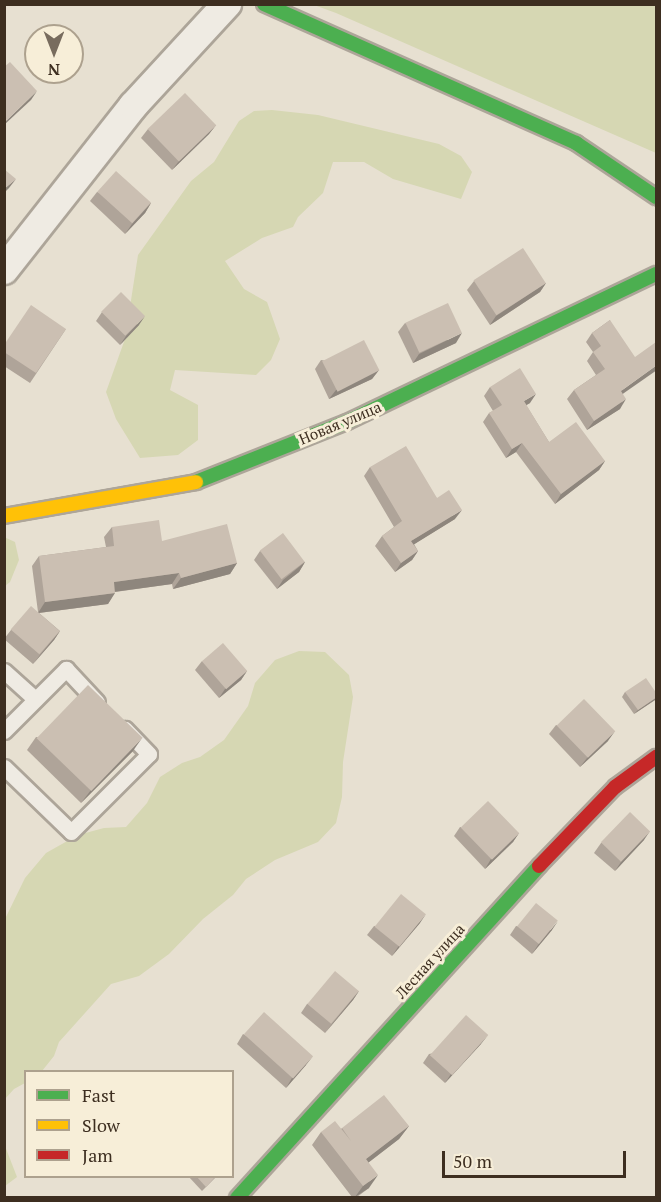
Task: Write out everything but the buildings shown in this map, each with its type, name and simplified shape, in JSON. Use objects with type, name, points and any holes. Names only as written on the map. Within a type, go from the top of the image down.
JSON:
[{"type":"street","points":[[4,270],[133,106],[227,4]]},
{"type":"street","points":[[264,4],[576,144],[657,197]]},
{"type":"street","name":"Новая улица","points":[[4,516],[195,483],[347,422],[657,274]]},
{"type":"street","name":"Лесная улица","points":[[237,1197],[567,834],[615,787],[657,756]]},
{"type":"lane","points":[[4,731],[66,669],[149,754],[71,832],[4,767]]},
{"type":"lane","points":[[4,671],[35,699]]},
{"type":"green space","points":[[314,5],[656,5],[656,153],[336,13]]},
{"type":"green space","points":[[272,110],[318,115],[439,144],[461,156],[472,172],[461,199],[393,179],[364,162],[333,162],[323,193],[298,217],[293,227],[262,238],[225,261],[244,289],[267,302],[280,339],[271,360],[256,375],[175,370],[170,390],[198,405],[198,440],[178,455],[140,458],[116,419],[106,392],[125,339],[138,255],[191,181],[214,162],[239,121],[254,111]]},
{"type":"green space","points":[[4,537],[15,542],[19,560],[10,582],[5,586]]},
{"type":"green space","points":[[299,651],[325,652],[349,675],[353,697],[343,762],[342,797],[336,823],[318,842],[275,860],[246,879],[233,895],[203,919],[169,954],[139,976],[111,984],[59,1042],[54,1056],[43,1070],[24,1070],[24,1084],[14,1089],[5,1099],[5,919],[25,878],[46,853],[78,835],[104,828],[126,827],[147,803],[160,777],[182,763],[200,757],[224,740],[248,706],[255,683],[275,660]]},
{"type":"green space","points":[[5,1146],[17,1177],[4,1186]]},
{"type":"traffic: fast","points":[[264,4],[576,143],[656,197]]},
{"type":"traffic: fast","points":[[196,482],[347,422],[656,274]]},
{"type":"traffic: fast","points":[[237,1198],[539,866]]},
{"type":"traffic: slow","points":[[4,516],[196,482]]},
{"type":"traffic: jam","points":[[539,866],[615,787],[656,757]]}]
